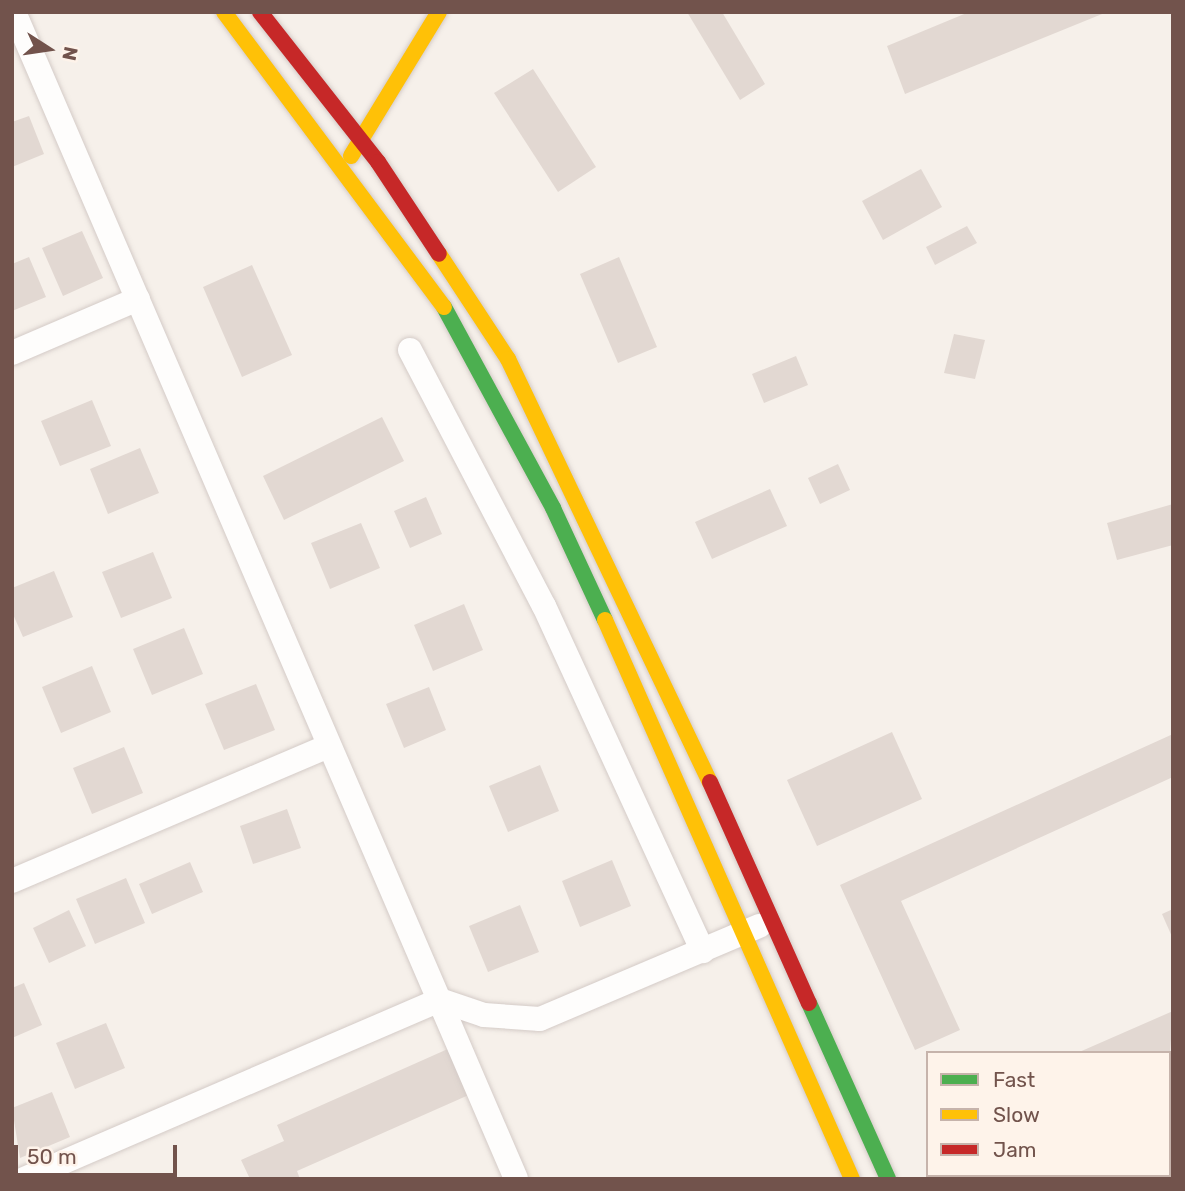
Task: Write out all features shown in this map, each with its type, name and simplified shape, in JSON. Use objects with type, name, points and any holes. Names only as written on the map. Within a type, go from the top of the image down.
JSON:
[{"type":"main road","points":[[224,12],[426,275],[553,508],[745,932],[852,1179]]},
{"type":"main road","points":[[260,12],[362,141],[508,359],[584,505],[888,1179]]},
{"type":"main road","points":[[344,166],[362,141],[439,12]]},
{"type":"street","points":[[14,12],[516,1179]]},
{"type":"street","points":[[12,352],[138,299]]},
{"type":"street","points":[[410,350],[544,606],[704,951]]},
{"type":"street","points":[[12,881],[328,746]]},
{"type":"street","points":[[24,1179],[440,1000],[484,1015],[540,1019],[704,951],[773,919]]},
{"type":"building","points":[[687,12],[722,12],[765,84],[740,100]]},
{"type":"building","points":[[969,12],[1107,12],[905,94],[887,46]]},
{"type":"building","points":[[533,69],[596,167],[558,192],[494,93]]},
{"type":"building","points":[[29,116],[44,154],[12,167],[12,122]]},
{"type":"building","points":[[921,169],[942,207],[883,240],[862,201]]},
{"type":"building","points":[[967,226],[977,243],[935,265],[926,247]]},
{"type":"building","points":[[82,231],[103,278],[63,296],[42,248]]},
{"type":"building","points":[[29,257],[46,297],[12,311],[12,264]]},
{"type":"building","points":[[619,257],[657,347],[618,363],[580,274]]},
{"type":"building","points":[[252,265],[292,355],[242,377],[203,287]]},
{"type":"building","points":[[954,334],[985,340],[975,379],[944,373]]},
{"type":"building","points":[[796,356],[808,385],[764,403],[752,374]]},
{"type":"building","points":[[92,400],[111,446],[60,466],[41,421]]},
{"type":"building","points":[[382,417],[404,461],[284,520],[263,476]]},
{"type":"building","points":[[140,448],[159,493],[108,514],[90,469]]},
{"type":"building","points":[[838,464],[850,490],[820,504],[808,478]]},
{"type":"building","points":[[770,489],[787,526],[712,559],[695,522]]},
{"type":"building","points":[[426,497],[442,534],[410,548],[394,511]]},
{"type":"building","points":[[1173,504],[1173,545],[1117,560],[1107,523]]},
{"type":"building","points":[[361,523],[380,568],[330,589],[311,543]]},
{"type":"building","points":[[153,552],[172,598],[121,618],[102,572]]},
{"type":"building","points":[[54,571],[73,617],[23,637],[12,612],[12,588]]},
{"type":"building","points":[[464,604],[483,650],[433,671],[414,625]]},
{"type":"building","points":[[184,628],[203,674],[152,695],[133,649]]},
{"type":"building","points":[[92,666],[111,712],[61,733],[42,687]]},
{"type":"building","points":[[256,684],[275,730],[224,750],[205,704]]},
{"type":"building","points":[[429,687],[446,730],[404,748],[386,704]]},
{"type":"building","points":[[892,732],[922,799],[817,846],[787,780]]},
{"type":"building","points":[[1173,734],[1173,777],[901,901],[960,1030],[915,1050],[840,885]]},
{"type":"building","points":[[124,747],[143,793],[92,814],[73,768]]},
{"type":"building","points":[[540,765],[559,811],[508,832],[489,786]]},
{"type":"building","points":[[287,809],[301,848],[253,864],[240,826]]},
{"type":"building","points":[[612,860],[631,906],[580,927],[562,881]]},
{"type":"building","points":[[190,862],[203,892],[152,914],[139,884]]},
{"type":"building","points":[[126,878],[145,923],[95,944],[76,899]]},
{"type":"building","points":[[520,905],[539,952],[488,972],[469,926]]},
{"type":"building","points":[[1173,909],[1173,939],[1162,914]]},
{"type":"building","points":[[69,910],[86,946],[49,963],[33,928]]},
{"type":"building","points":[[24,983],[42,1025],[12,1038],[12,988]]},
{"type":"building","points":[[1173,1011],[1170,1051],[1082,1051]]},
{"type":"building","points":[[106,1023],[125,1068],[75,1089],[56,1043]]},
{"type":"building","points":[[450,1048],[471,1094],[297,1171],[300,1179],[250,1179],[241,1160],[284,1141],[277,1125]]},
{"type":"building","points":[[52,1092],[70,1137],[20,1158],[12,1108]]},
{"type":"building","points":[[962,1177],[1009,1179],[963,1179]]},
{"type":"traffic: fast","points":[[444,307],[553,508],[605,620]]},
{"type":"traffic: fast","points":[[809,1003],[888,1179]]},
{"type":"traffic: slow","points":[[224,12],[444,307]]},
{"type":"traffic: slow","points":[[351,156],[439,12]]},
{"type":"traffic: slow","points":[[439,254],[508,359],[710,782]]},
{"type":"traffic: slow","points":[[605,620],[852,1179]]},
{"type":"traffic: jam","points":[[260,12],[378,162],[439,254]]},
{"type":"traffic: jam","points":[[710,782],[809,1003]]}]
